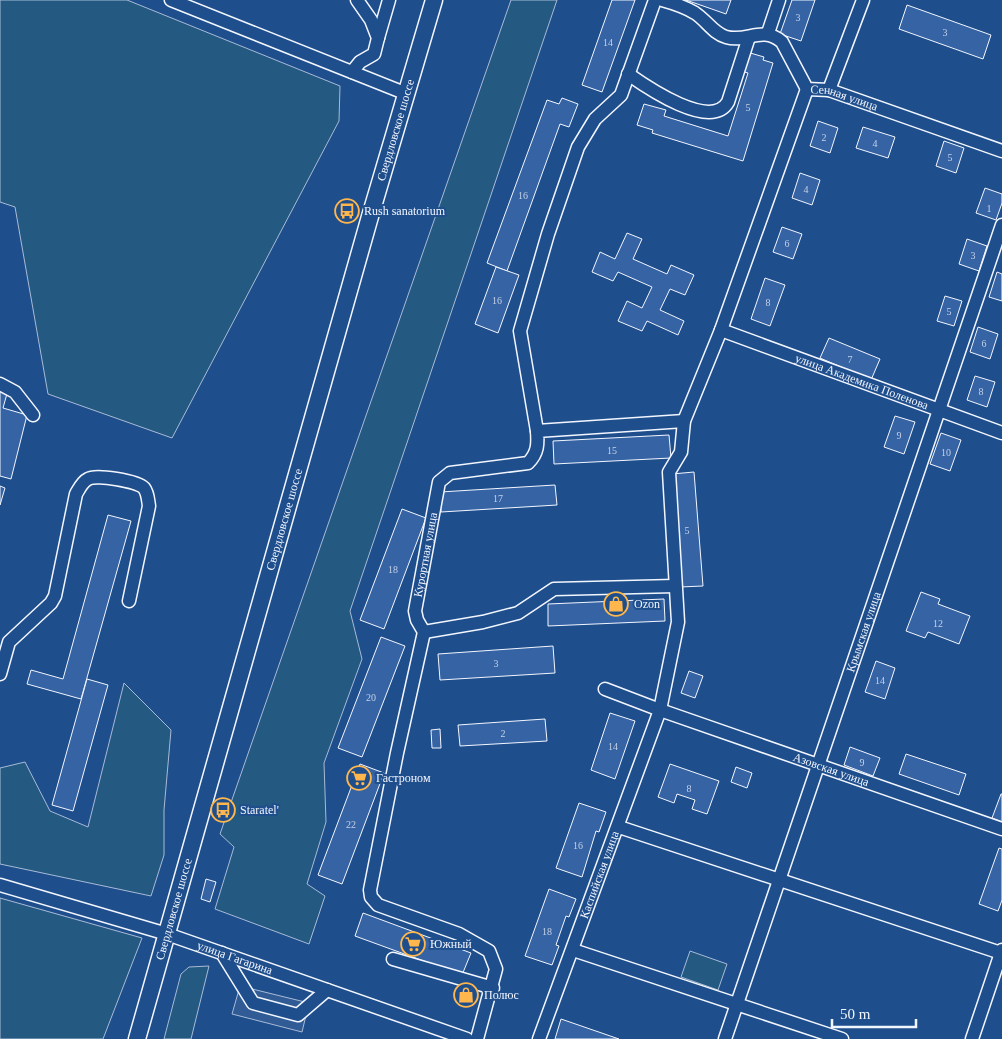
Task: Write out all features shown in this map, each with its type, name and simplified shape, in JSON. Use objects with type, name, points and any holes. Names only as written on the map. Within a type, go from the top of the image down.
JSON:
[{"type":"main road","name":"Свердловское шоссе","points":[[137,1039],[369,220],[434,0]]},
{"type":"street","points":[[170,0],[187,3],[407,94]]},
{"type":"street","points":[[357,0],[371,20],[378,38]]},
{"type":"street","points":[[352,72],[356,64],[374,54],[389,0]]},
{"type":"street","points":[[655,0],[621,95],[595,119],[578,147],[548,234],[520,331],[536,431],[684,421]]},
{"type":"street","points":[[662,0],[694,12],[720,35],[733,38],[768,33],[779,0]]},
{"type":"street","points":[[829,90],[863,0]]},
{"type":"street","name":"Сенная улица","points":[[768,33],[782,42],[807,89],[829,90],[1002,151]]},
{"type":"street","points":[[628,74],[648,88],[675,101],[706,113],[718,113],[724,109],[728,102],[749,37]]},
{"type":"street","name":"Каспийская улица","points":[[539,1039],[660,710],[678,622],[669,472],[681,452],[684,421],[721,330],[807,89]]},
{"type":"street","name":"Крымская улица","points":[[725,1039],[780,882],[817,763],[1002,225]]},
{"type":"street","name":"улица Академика Поленова","points":[[721,330],[1002,433]]},
{"type":"street","points":[[0,384],[15,392],[33,415]]},
{"type":"street","name":"Курортная улица","points":[[424,632],[417,620],[415,611],[439,482],[450,473],[528,463],[534,457],[538,445],[536,431]]},
{"type":"street","points":[[0,674],[9,642],[51,603],[55,596],[76,494],[80,486],[88,478],[97,476],[136,483],[143,487],[147,494],[149,506],[129,601]]},
{"type":"street","points":[[478,1039],[493,988],[496,969],[490,951],[459,934],[378,905],[371,897],[370,890],[378,841],[424,632],[483,622],[518,613],[554,589],[675,586]]},
{"type":"street","name":"Азовская улица","points":[[605,689],[660,710],[817,763],[1002,829]]},
{"type":"street","points":[[618,827],[780,882],[1002,952],[972,1039]]},
{"type":"street","name":"улица Гагарина","points":[[0,885],[167,934],[467,1039]]},
{"type":"street","points":[[573,950],[842,1039]]},
{"type":"street","points":[[222,953],[253,1003],[298,1016],[327,990]]},
{"type":"street","points":[[393,959],[493,988]]},
{"type":"shaded area","points":[[0,0],[127,0],[340,86],[339,121],[172,438],[48,394],[15,207],[0,202]]},
{"type":"shaded area","points":[[511,0],[557,0],[350,611],[362,659],[324,763],[326,822],[307,884],[325,896],[309,944],[215,909],[234,847],[220,834]]},
{"type":"shaded area","points":[[124,683],[171,730],[164,810],[164,855],[151,896],[0,864],[0,768],[25,762],[50,811],[88,827]]},
{"type":"shaded area","points":[[0,898],[142,938],[103,1039],[0,1039]]},
{"type":"shaded area","points":[[690,951],[727,964],[718,990],[681,977]]},
{"type":"shaded area","points":[[209,966],[191,1039],[164,1039],[181,974],[189,967]]},
{"type":"shaded area","points":[[240,986],[309,1003],[302,1032],[232,1014]]},
{"type":"building","points":[[612,0],[635,0],[602,92],[582,85]]},
{"type":"building","points":[[686,0],[731,0],[726,14]]},
{"type":"building","points":[[792,0],[815,0],[801,41],[780,34]]},
{"type":"building","points":[[907,5],[991,35],[983,59],[899,29]]},
{"type":"building","points":[[747,52],[764,57],[763,60],[773,63],[743,161],[652,133],[653,130],[637,125],[644,104],[666,110],[664,116],[728,136],[748,73],[741,71]]},
{"type":"building","points":[[562,98],[578,104],[569,127],[560,124],[507,271],[487,263],[547,100],[559,104]]},
{"type":"building","points":[[818,121],[838,128],[830,153],[810,146]]},
{"type":"building","points":[[863,127],[895,137],[888,158],[856,148]]},
{"type":"building","points":[[944,141],[964,148],[956,173],[936,166]]},
{"type":"building","points":[[800,173],[820,180],[812,205],[792,198]]},
{"type":"building","points":[[985,188],[1002,194],[1002,203],[996,220],[976,213]]},
{"type":"building","points":[[782,227],[802,234],[793,259],[773,252]]},
{"type":"building","points":[[627,233],[642,239],[633,259],[667,274],[671,265],[694,275],[685,295],[670,289],[660,310],[684,321],[678,335],[647,321],[642,331],[618,321],[627,301],[642,308],[652,287],[618,272],[613,281],[592,272],[600,252],[615,259]]},
{"type":"building","points":[[967,239],[987,246],[979,271],[959,264]]},
{"type":"building","points":[[496,267],[519,275],[498,333],[475,324]]},
{"type":"building","points":[[997,272],[1002,274],[1002,301],[989,297]]},
{"type":"building","points":[[765,278],[785,285],[770,326],[751,319]]},
{"type":"building","points":[[945,296],[962,301],[954,326],[937,321]]},
{"type":"building","points":[[978,327],[998,334],[990,359],[970,352]]},
{"type":"building","points":[[829,338],[880,359],[871,380],[820,358]]},
{"type":"building","points":[[975,376],[995,382],[987,407],[967,400]]},
{"type":"building","points":[[0,388],[8,390],[3,408],[27,415],[11,479],[0,476]]},
{"type":"building","points":[[895,416],[915,422],[904,454],[884,447]]},
{"type":"building","points":[[941,433],[961,440],[950,471],[930,464]]},
{"type":"building","points":[[669,435],[671,458],[554,464],[553,441]]},
{"type":"building","points":[[694,472],[703,586],[680,587],[672,474]]},
{"type":"building","points":[[555,485],[557,505],[441,512],[440,492]]},
{"type":"building","points":[[0,486],[5,488],[0,505]]},
{"type":"building","points":[[402,509],[426,518],[384,629],[360,620]]},
{"type":"building","points":[[108,515],[131,521],[81,699],[27,684],[31,670],[63,679]]},
{"type":"building","points":[[921,592],[940,599],[938,604],[970,616],[959,644],[928,632],[925,638],[906,631]]},
{"type":"building","points":[[664,599],[665,621],[548,626],[548,604]]},
{"type":"building","points":[[381,637],[405,646],[362,757],[338,748]]},
{"type":"building","points":[[553,646],[555,673],[440,680],[438,654]]},
{"type":"building","points":[[876,661],[895,668],[885,699],[865,692]]},
{"type":"building","points":[[689,671],[703,676],[695,698],[681,693]]},
{"type":"building","points":[[87,679],[108,685],[73,811],[52,805]]},
{"type":"building","points":[[610,713],[635,721],[615,779],[591,770]]},
{"type":"building","points":[[545,719],[547,741],[460,746],[458,725]]},
{"type":"building","points":[[440,729],[441,748],[432,748],[431,730]]},
{"type":"building","points":[[850,747],[880,758],[873,776],[844,765]]},
{"type":"building","points":[[906,754],[966,774],[959,795],[899,774]]},
{"type":"building","points":[[360,764],[384,773],[342,884],[318,875]]},
{"type":"building","points":[[670,764],[719,781],[707,814],[692,809],[695,800],[677,794],[674,803],[658,797]]},
{"type":"building","points":[[736,767],[752,773],[747,788],[731,782]]},
{"type":"building","points":[[1002,794],[1002,822],[992,818]]},
{"type":"building","points":[[579,803],[606,812],[599,832],[596,831],[582,877],[556,868]]},
{"type":"building","points":[[999,848],[1002,849],[1002,900],[998,911],[979,904]]},
{"type":"building","points":[[206,879],[216,882],[210,902],[201,899]]},
{"type":"building","points":[[549,889],[576,899],[569,917],[566,916],[556,945],[559,946],[552,965],[525,956]]},
{"type":"building","name":"Южный","points":[[363,913],[471,953],[462,975],[355,936]]},
{"type":"building","name":"Полюс","points":[[461,989],[474,993],[471,1002],[458,997]]},
{"type":"building","points":[[561,1019],[619,1039],[555,1039]]},
{"type":"place","name":"Rush sanatorium","points":[[347,211]]},
{"type":"place","name":"Ozon","points":[[616,604]]},
{"type":"place","name":"Гастроном","points":[[359,778]]},
{"type":"place","name":"Staratel'","points":[[223,810]]},
{"type":"place","name":"Южный","points":[[413,944]]},
{"type":"place","name":"Полюс","points":[[466,995]]}]
